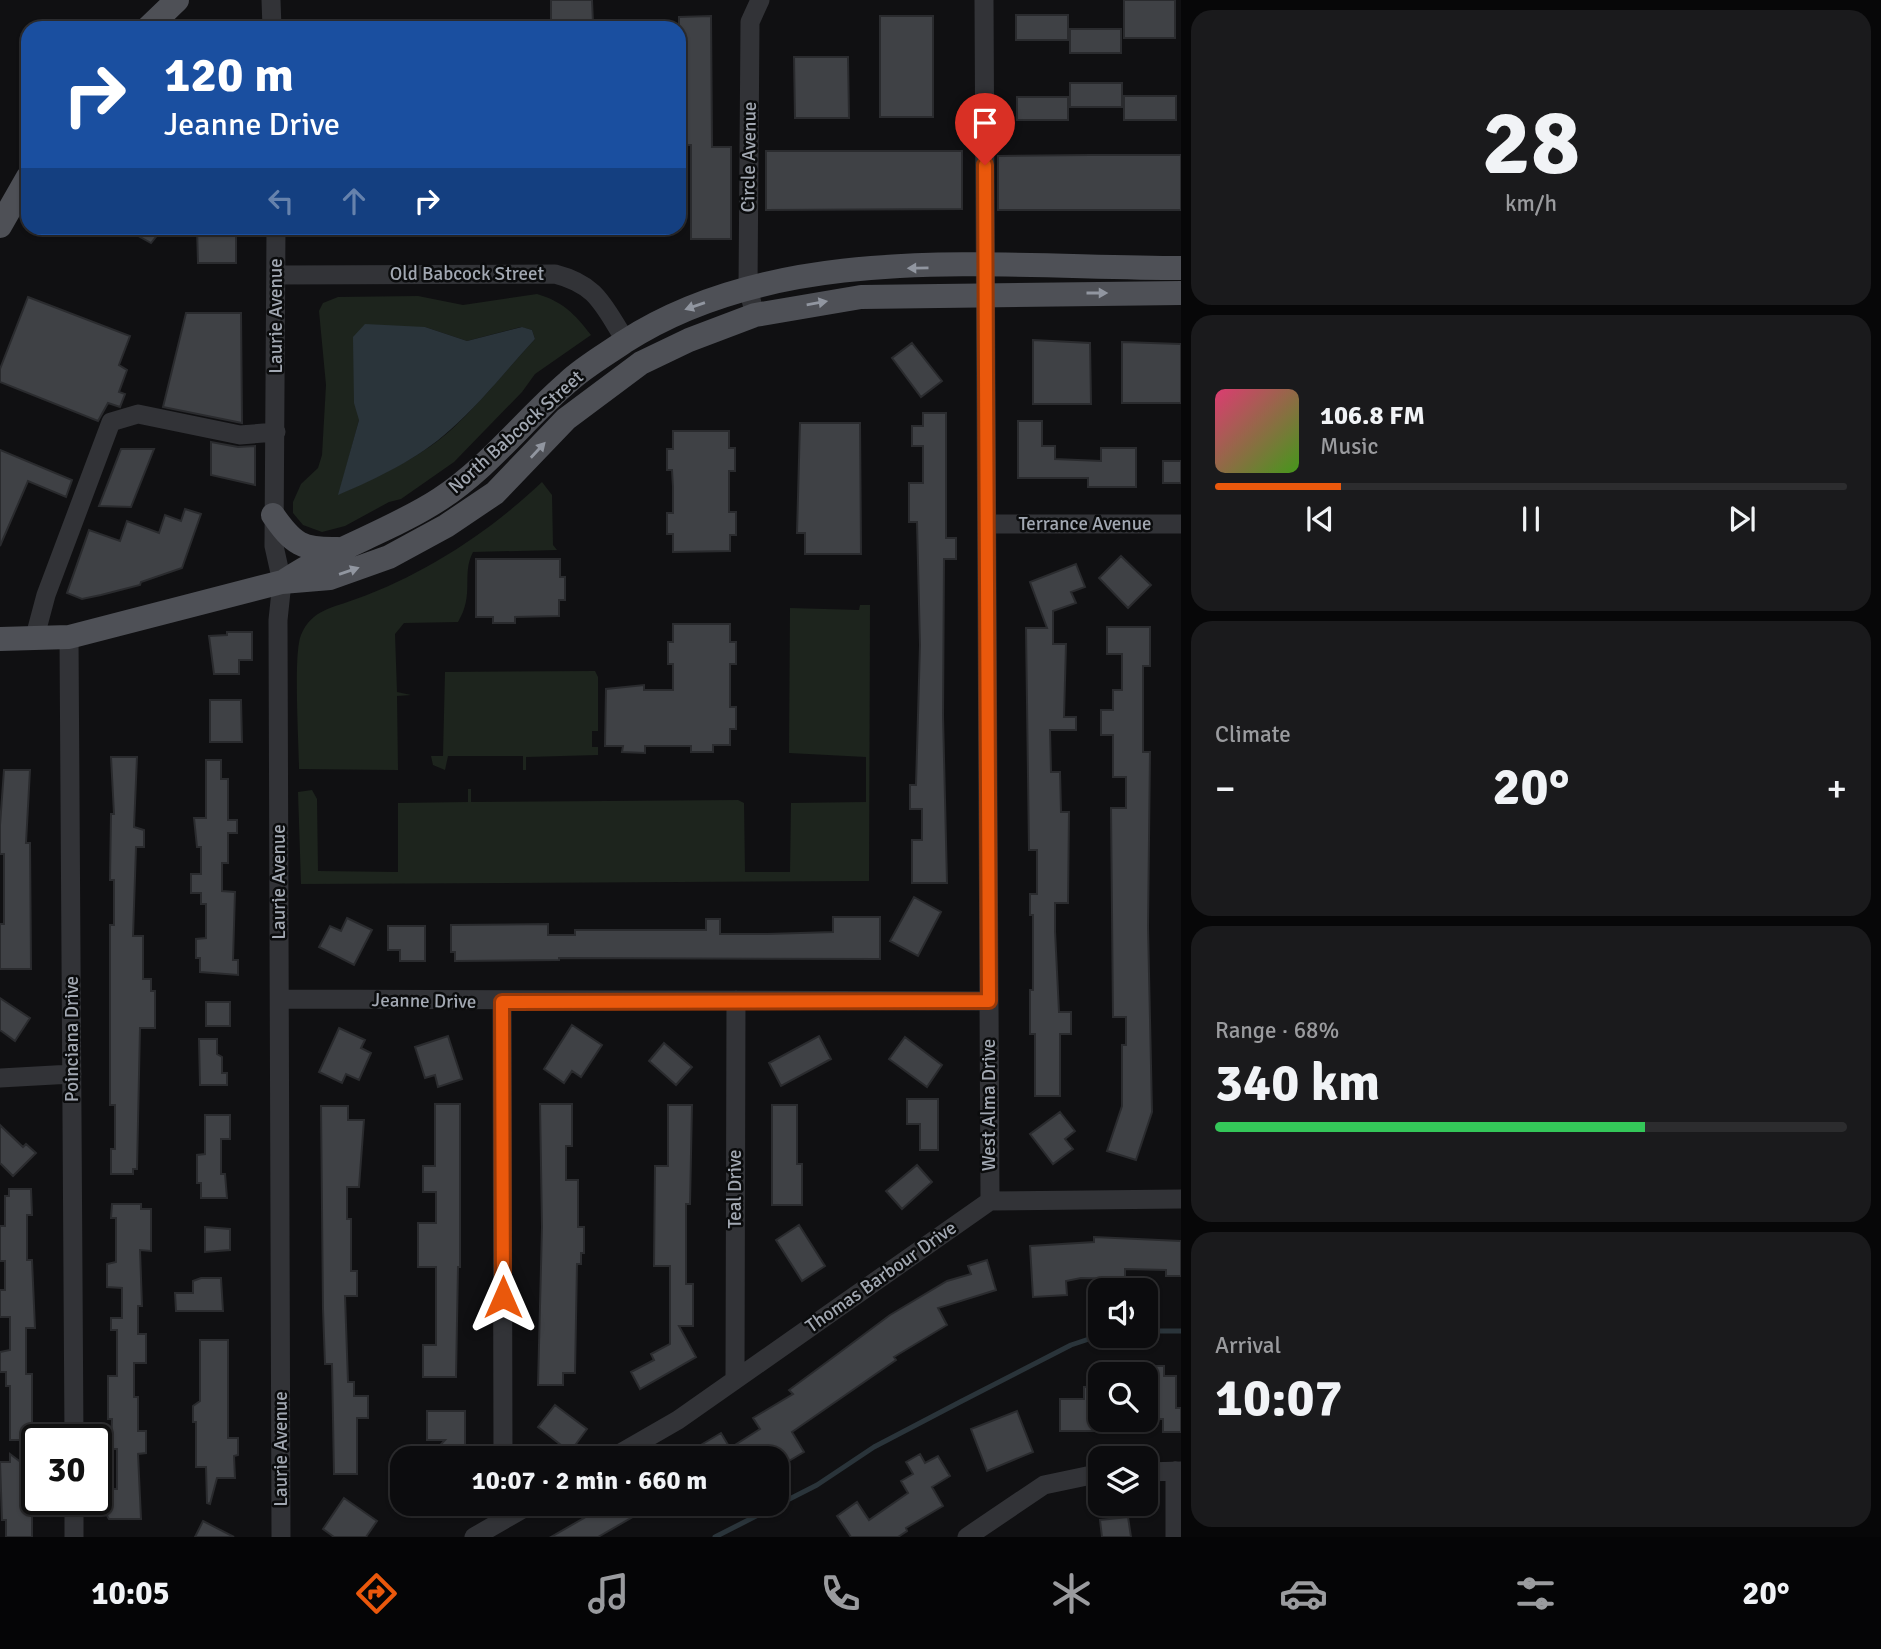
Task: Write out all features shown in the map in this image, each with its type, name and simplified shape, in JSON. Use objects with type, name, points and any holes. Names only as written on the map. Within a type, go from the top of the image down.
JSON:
[{"type":"main road","points":[[155,21],[177,0]]},
{"type":"main road","points":[[0,226],[21,189]]},
{"type":"main road","name":"North Babcock Street","points":[[282,582],[320,557],[398,524],[441,499],[484,466],[569,380],[626,341],[682,311],[748,288],[805,274],[847,269],[986,266],[1181,268]]},
{"type":"main road","name":"North Babcock Street","points":[[0,639],[69,637],[282,582],[341,574],[389,558],[446,526],[495,493],[566,419],[641,363],[689,340],[755,315],[861,297],[1181,293]]},
{"type":"main road","points":[[273,515],[287,535],[301,546],[315,550],[339,549]]},
{"type":"street","points":[[271,0],[272,21]]},
{"type":"street","name":"Circle Avenue","points":[[755,315],[748,288],[751,22],[760,0]]},
{"type":"street","name":"West Alma Drive","points":[[984,0],[990,1201]]},
{"type":"street","name":"Laurie Avenue","points":[[276,235],[273,515],[274,546],[282,582],[278,620],[281,1537]]},
{"type":"street","name":"Old Babcock Street","points":[[277,275],[555,274],[580,281],[596,295],[626,341]]},
{"type":"street","points":[[34,640],[46,594],[111,422],[138,414],[240,435],[275,432]]},
{"type":"street","name":"Terrance Avenue","points":[[988,524],[1181,524]]},
{"type":"street","name":"Poinciana Drive","points":[[69,637],[74,1424]]},
{"type":"street","name":"Jeanne Drive","points":[[280,999],[502,1002],[989,1001]]},
{"type":"street","name":"Teal Drive","points":[[735,1379],[736,1000]]},
{"type":"street","points":[[502,1002],[503,1446]]},
{"type":"street","points":[[0,1078],[72,1074]]},
{"type":"street","points":[[990,1201],[1181,1199]]},
{"type":"street","name":"Thomas Barbour Drive","points":[[633,1446],[678,1420],[990,1201]]},
{"type":"street","points":[[1158,1472],[1178,1471],[1175,1537]]},
{"type":"street","points":[[967,1537],[1044,1485],[1088,1476]]},
{"type":"street","points":[[74,1515],[74,1537]]},
{"type":"street","points":[[474,1537],[498,1516]]},
{"type":"shaded area","points":[[537,294],[554,300],[567,309],[591,335],[535,374],[522,392],[454,462],[401,499],[389,502],[345,526],[322,532],[303,525],[293,513],[293,502],[301,484],[318,468],[322,455],[326,385],[319,311],[323,303],[338,297],[418,296],[463,305]],"holes":[[[425,327],[467,341],[521,327],[532,330],[535,339],[451,430],[425,450],[339,494],[359,420]]]},
{"type":"shaded area","points":[[365,324],[425,327],[467,341],[522,327],[532,330],[535,339],[472,409],[438,440],[397,467],[338,495],[359,420],[354,403],[353,337]]},
{"type":"shaded area","points":[[542,482],[552,495],[553,545],[557,550],[473,552],[468,569],[466,602],[458,622],[404,623],[395,634],[397,692],[411,695],[397,696],[398,770],[299,769],[297,660],[301,635],[311,620],[324,611],[407,577],[455,550],[500,518]]},
{"type":"shaded area","points":[[860,605],[870,605],[869,881],[301,884],[298,792],[312,790],[317,799],[318,871],[398,872],[398,803],[468,802],[468,789],[471,789],[471,802],[738,800],[744,803],[745,872],[790,872],[791,803],[866,802],[866,757],[789,753],[790,608],[859,610]]},
{"type":"shaded area","points":[[595,671],[598,677],[598,731],[592,731],[592,747],[598,747],[598,755],[526,757],[526,770],[523,770],[523,756],[448,756],[445,770],[433,765],[431,756],[443,756],[445,672]]},
{"type":"building","points":[[551,0],[592,0],[593,21],[551,21]]},
{"type":"building","points":[[1124,0],[1175,0],[1175,38],[1124,38]]},
{"type":"building","points":[[1016,15],[1068,15],[1068,40],[1016,40]]},
{"type":"building","points":[[711,16],[712,147],[731,147],[731,239],[691,239],[691,145],[686,145],[686,21],[679,21],[679,17]]},
{"type":"building","points":[[880,16],[933,16],[933,117],[880,117]]},
{"type":"building","points":[[1070,29],[1121,29],[1121,53],[1070,53]]},
{"type":"building","points":[[794,57],[848,57],[849,118],[795,118]]},
{"type":"building","points":[[1070,83],[1122,83],[1122,107],[1070,107]]},
{"type":"building","points":[[1124,96],[1176,96],[1176,120],[1124,120]]},
{"type":"building","points":[[1017,97],[1068,97],[1068,120],[1017,120]]},
{"type":"building","points":[[766,151],[962,151],[962,209],[766,210]]},
{"type":"building","points":[[1181,155],[1181,210],[998,210],[998,156]]},
{"type":"building","points":[[137,235],[157,235],[151,243]]},
{"type":"building","points":[[197,235],[236,235],[236,263],[198,263]]},
{"type":"building","points":[[28,297],[130,336],[119,365],[127,370],[119,392],[125,394],[120,407],[108,403],[98,421],[0,382],[0,369]]},
{"type":"building","points":[[186,313],[241,313],[242,423],[163,407]]},
{"type":"building","points":[[1033,340],[1090,343],[1091,404],[1033,404]]},
{"type":"building","points":[[1122,342],[1181,344],[1181,403],[1122,403]]},
{"type":"building","points":[[912,343],[942,381],[921,397],[892,358]]},
{"type":"building","points":[[923,413],[946,413],[946,538],[956,538],[956,559],[944,559],[943,716],[947,883],[912,883],[912,840],[922,840],[922,809],[910,809],[910,785],[916,785],[920,645],[917,522],[909,522],[909,483],[923,483],[923,446],[912,446],[912,426],[923,426]]},
{"type":"building","points":[[1018,421],[1042,421],[1042,446],[1055,446],[1055,459],[1101,461],[1101,448],[1136,448],[1136,487],[1088,487],[1088,478],[1018,478]]},
{"type":"building","points":[[800,423],[860,423],[861,554],[805,554],[805,533],[797,533]]},
{"type":"building","points":[[673,431],[729,431],[729,448],[735,448],[735,471],[729,471],[729,512],[736,512],[736,535],[730,535],[730,551],[673,552],[673,534],[667,534],[667,513],[673,513],[673,487],[672,470],[667,470],[667,449],[673,449]]},
{"type":"building","points":[[211,442],[238,447],[255,446],[255,485],[211,475]]},
{"type":"building","points":[[121,449],[154,449],[131,507],[99,506]]},
{"type":"building","points":[[0,450],[72,480],[66,497],[28,481],[0,546]]},
{"type":"building","points":[[1163,461],[1181,461],[1181,483],[1163,483]]},
{"type":"building","points":[[185,509],[201,514],[182,568],[141,582],[140,585],[101,595],[82,599],[67,593],[89,530],[120,541],[127,521],[159,533],[165,515],[181,521]]},
{"type":"building","points":[[1121,556],[1151,585],[1128,608],[1099,578]]},
{"type":"building","points":[[476,559],[560,559],[560,577],[565,577],[565,600],[559,600],[559,616],[515,617],[515,623],[493,623],[493,617],[476,617]]},
{"type":"building","points":[[1076,564],[1085,587],[1071,592],[1076,603],[1053,611],[1053,644],[1066,644],[1064,717],[1076,717],[1076,730],[1050,730],[1051,772],[1060,772],[1061,812],[1069,812],[1068,903],[1055,903],[1055,931],[1059,1012],[1071,1012],[1071,1034],[1060,1034],[1060,1096],[1035,1096],[1035,1034],[1030,1034],[1033,915],[1030,915],[1030,894],[1037,894],[1037,850],[1029,850],[1026,628],[1047,628],[1030,582]]},
{"type":"building","points":[[673,624],[730,624],[730,642],[736,642],[736,664],[730,664],[730,707],[736,707],[736,729],[730,729],[730,745],[713,745],[713,752],[691,752],[691,746],[645,746],[645,753],[622,752],[623,746],[605,746],[606,689],[644,685],[644,690],[673,690],[673,664],[668,664],[668,642],[673,642]]},
{"type":"building","points":[[1107,627],[1150,627],[1150,666],[1143,666],[1143,752],[1150,752],[1148,927],[1152,1112],[1136,1160],[1107,1151],[1122,1106],[1122,1045],[1126,1045],[1126,1017],[1113,1017],[1111,808],[1126,808],[1126,777],[1113,777],[1113,735],[1101,735],[1101,710],[1113,710],[1113,690],[1122,690],[1122,654],[1107,654]]},
{"type":"building","points":[[227,632],[252,632],[252,660],[239,660],[239,674],[214,674],[209,636],[227,635]]},
{"type":"building","points":[[210,700],[241,700],[242,742],[210,742]]},
{"type":"building","points":[[111,757],[137,757],[134,827],[144,830],[144,847],[136,847],[133,936],[143,936],[143,979],[151,979],[151,991],[155,991],[155,1028],[140,1028],[137,1169],[133,1169],[133,1174],[111,1174],[111,1149],[115,1149],[115,1105],[110,1105],[110,925],[114,925],[114,880],[110,880],[111,814],[114,814]]},
{"type":"building","points":[[206,760],[221,760],[221,779],[228,779],[228,820],[237,820],[237,833],[228,833],[228,863],[222,863],[222,891],[235,892],[233,960],[238,960],[238,975],[200,972],[200,958],[196,958],[196,939],[206,938],[206,904],[201,904],[201,893],[191,893],[191,874],[201,874],[201,847],[197,847],[194,818],[206,818]]},
{"type":"building","points":[[4,770],[30,770],[26,843],[30,843],[31,969],[0,969],[0,924],[4,924],[4,854],[0,854],[0,825]]},
{"type":"building","points":[[914,897],[941,912],[918,956],[890,941]]},
{"type":"building","points":[[833,917],[880,917],[880,959],[559,958],[455,961],[455,952],[451,952],[451,925],[548,924],[548,935],[575,935],[575,930],[706,930],[706,919],[720,919],[720,934],[767,934],[833,932]]},
{"type":"building","points":[[347,918],[372,930],[354,965],[319,947],[330,926],[341,931]]},
{"type":"building","points":[[388,926],[425,926],[425,961],[400,961],[400,950],[388,950]]},
{"type":"building","points":[[0,998],[30,1018],[15,1041],[0,1030]]},
{"type":"building","points":[[206,1002],[230,1002],[230,1026],[206,1026]]},
{"type":"building","points":[[572,1025],[602,1045],[581,1077],[572,1071],[564,1083],[544,1069]]},
{"type":"building","points":[[339,1028],[365,1040],[361,1048],[371,1053],[359,1080],[346,1074],[342,1083],[319,1072]]},
{"type":"building","points":[[448,1036],[462,1079],[438,1087],[435,1075],[425,1078],[415,1047]]},
{"type":"building","points":[[819,1036],[831,1059],[781,1086],[769,1063]]},
{"type":"building","points":[[905,1037],[942,1065],[927,1087],[889,1059]]},
{"type":"building","points":[[199,1039],[217,1039],[217,1054],[222,1057],[222,1073],[227,1073],[227,1085],[200,1085]]},
{"type":"building","points":[[664,1043],[692,1067],[676,1085],[649,1061]]},
{"type":"building","points":[[907,1099],[938,1099],[938,1150],[920,1150],[920,1124],[907,1124]]},
{"type":"building","points":[[435,1104],[460,1104],[460,1267],[456,1377],[423,1377],[423,1345],[436,1345],[436,1267],[418,1267],[418,1223],[436,1223],[436,1192],[423,1192],[423,1166],[435,1166]]},
{"type":"building","points":[[540,1104],[572,1104],[572,1146],[566,1146],[566,1180],[578,1180],[578,1227],[584,1227],[584,1253],[581,1253],[581,1264],[577,1264],[575,1373],[563,1373],[563,1385],[538,1385],[542,1227]]},
{"type":"building","points":[[668,1105],[692,1105],[690,1204],[686,1204],[686,1284],[693,1284],[693,1326],[679,1326],[696,1357],[640,1389],[631,1372],[654,1360],[651,1354],[670,1344],[670,1266],[654,1266],[655,1166],[668,1166]]},
{"type":"building","points":[[772,1105],[797,1105],[797,1164],[802,1164],[802,1205],[772,1205]]},
{"type":"building","points":[[321,1106],[348,1106],[348,1120],[364,1120],[359,1187],[347,1187],[347,1219],[351,1219],[351,1271],[357,1271],[357,1296],[345,1296],[348,1382],[354,1382],[354,1396],[368,1396],[368,1418],[357,1418],[357,1474],[334,1474],[332,1364],[325,1364],[323,1309]]},
{"type":"building","points":[[1060,1112],[1075,1131],[1065,1139],[1073,1149],[1053,1164],[1030,1134]]},
{"type":"building","points":[[205,1115],[230,1115],[230,1139],[221,1139],[221,1174],[225,1174],[227,1198],[201,1198],[201,1183],[197,1183],[197,1155],[205,1154]]},
{"type":"building","points":[[0,1125],[23,1147],[26,1144],[36,1153],[13,1176],[0,1163]]},
{"type":"building","points":[[917,1165],[932,1182],[902,1209],[886,1191]]},
{"type":"building","points":[[9,1189],[31,1189],[32,1215],[27,1215],[27,1260],[32,1260],[35,1328],[26,1328],[26,1374],[32,1374],[32,1424],[21,1424],[21,1440],[10,1440],[10,1386],[6,1386],[6,1372],[0,1372],[0,1352],[10,1350],[10,1317],[0,1317],[0,1290],[5,1290],[5,1261],[0,1261],[0,1226],[5,1226],[5,1196],[9,1196]]},
{"type":"building","points":[[112,1204],[141,1204],[141,1209],[151,1209],[151,1251],[140,1250],[142,1306],[138,1306],[138,1334],[146,1334],[146,1363],[134,1363],[138,1431],[146,1431],[146,1453],[138,1454],[141,1519],[109,1519],[107,1515],[112,1515],[112,1489],[117,1489],[117,1449],[112,1449],[112,1419],[108,1419],[108,1376],[117,1376],[117,1330],[111,1330],[111,1318],[122,1318],[122,1288],[107,1287],[107,1264],[116,1262],[116,1218],[111,1218]]},
{"type":"building","points":[[799,1225],[825,1266],[802,1281],[776,1240]]},
{"type":"building","points":[[205,1227],[230,1229],[230,1250],[205,1252]]},
{"type":"building","points":[[1094,1237],[1181,1241],[1181,1276],[1166,1276],[1166,1270],[1125,1269],[1125,1278],[1081,1278],[1066,1281],[1067,1295],[1033,1297],[1030,1246],[1094,1242]]},
{"type":"building","points":[[987,1260],[996,1290],[938,1308],[947,1325],[894,1357],[896,1360],[792,1432],[804,1452],[789,1461],[789,1446],[733,1446],[760,1429],[753,1418],[793,1394],[789,1390],[890,1315],[947,1281],[971,1274],[968,1266]]},
{"type":"building","points":[[201,1278],[221,1278],[223,1311],[176,1311],[175,1293],[193,1293],[193,1281]]},
{"type":"building","points":[[200,1340],[228,1340],[228,1438],[238,1438],[238,1455],[234,1456],[235,1478],[217,1478],[210,1504],[207,1503],[206,1467],[196,1467],[196,1422],[193,1422],[193,1406],[200,1401]]},
{"type":"building","points":[[1158,1366],[1164,1366],[1164,1376],[1176,1376],[1176,1408],[1181,1408],[1181,1432],[1163,1432],[1163,1419],[1158,1419]]},
{"type":"building","points":[[1084,1387],[1088,1387],[1088,1431],[1060,1431],[1060,1399],[1084,1399]]},
{"type":"building","points":[[555,1405],[587,1429],[574,1446],[562,1446],[538,1427]]},
{"type":"building","points":[[427,1411],[465,1411],[465,1446],[440,1446],[445,1440],[427,1440]]},
{"type":"building","points":[[1017,1411],[1033,1452],[987,1471],[971,1429]]},
{"type":"building","points":[[721,1433],[729,1446],[699,1446]]},
{"type":"building","points":[[10,1454],[21,1462],[21,1515],[32,1515],[32,1537],[6,1537],[6,1520],[2,1520],[0,1462],[10,1462]]},
{"type":"building","points":[[920,1454],[925,1463],[938,1456],[950,1476],[932,1487],[943,1506],[906,1528],[907,1531],[898,1537],[851,1537],[837,1516],[857,1502],[869,1520],[908,1493],[901,1481],[913,1474],[906,1462]]},
{"type":"building","points":[[344,1498],[377,1521],[366,1537],[334,1537],[323,1529]]},
{"type":"building","points":[[587,1516],[634,1516],[598,1537],[551,1537]]},
{"type":"building","points":[[1128,1517],[1131,1537],[1102,1537],[1100,1520]]},
{"type":"building","points":[[203,1521],[234,1537],[195,1537]]},
{"type":"waterway","points":[[1158,1331],[1181,1331]]},
{"type":"waterway","points":[[715,1537],[817,1485],[874,1447],[1071,1345],[1088,1339]]},
{"type":"route","points":[[503,1297],[502,1002],[989,1001],[985,165]]}]
